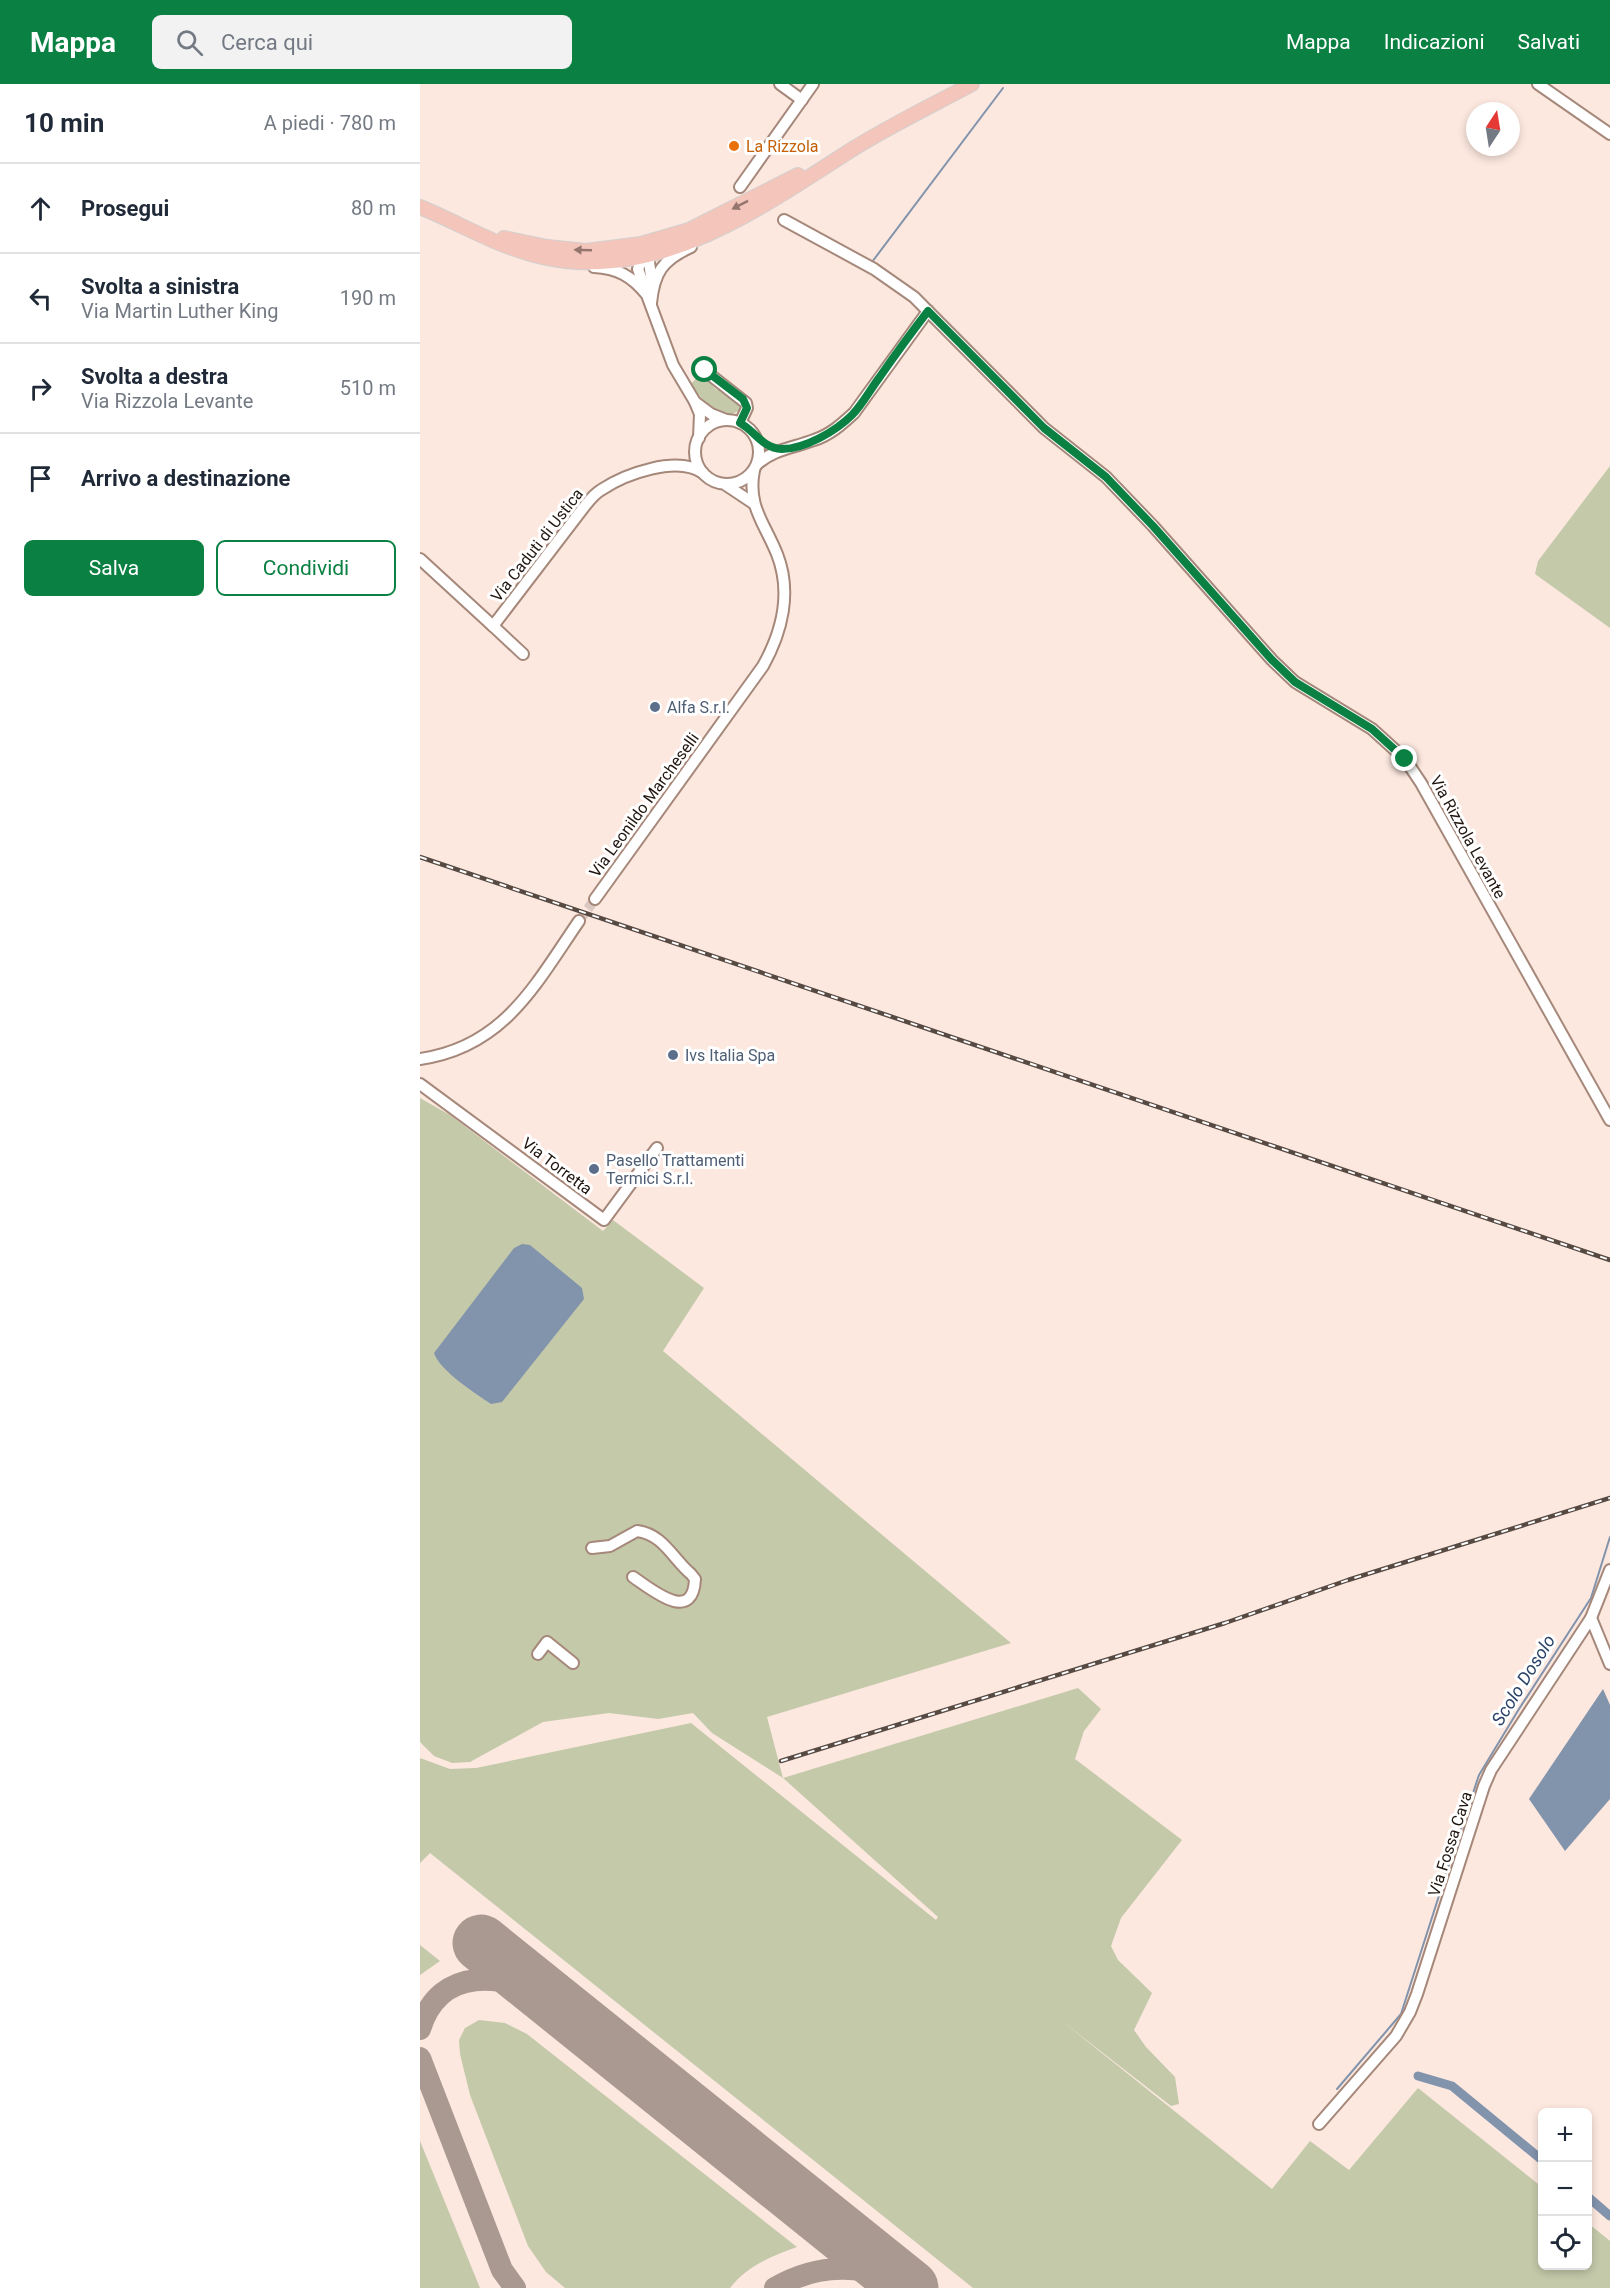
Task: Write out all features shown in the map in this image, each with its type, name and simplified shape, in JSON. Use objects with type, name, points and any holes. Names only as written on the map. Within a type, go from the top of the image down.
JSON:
[{"type":"main road","points":[[462,225],[478,236],[543,258],[610,261],[689,230],[849,151],[972,84]]},
{"type":"main road","points":[[420,207],[462,225],[508,239],[547,247],[586,251],[642,250],[694,241],[817,174],[849,151]]},
{"type":"street","points":[[780,84],[802,100]]},
{"type":"street","points":[[740,187],[813,84]]},
{"type":"street","points":[[1538,84],[1610,134]]},
{"type":"street","points":[[650,295],[657,275],[666,263],[679,252],[729,229],[739,218]]},
{"type":"street","name":"Via Rizzola Levante","points":[[784,220],[889,278],[928,311],[1044,428],[1106,477],[1153,526],[1272,660],[1295,682],[1372,729],[1405,759],[1427,794],[1610,1120]]},
{"type":"street","points":[[642,250],[649,262],[650,295],[655,319],[673,365],[695,402],[701,422],[697,442],[697,462],[703,473]]},
{"type":"street","points":[[519,251],[526,257],[537,261],[619,270],[650,295]]},
{"type":"street","points":[[675,464],[697,469],[713,481],[734,483],[743,480],[765,457],[782,449],[817,440],[849,418],[928,311]]},
{"type":"street","points":[[705,370],[746,403],[747,408],[740,423]]},
{"type":"street","points":[[695,402],[711,414],[747,427],[756,438],[759,450],[755,467]]},
{"type":"street","points":[[697,442],[712,424],[727,420]]},
{"type":"street","points":[[756,438],[782,449]]},
{"type":"street","name":"Via Caduti di Ustica","points":[[493,626],[584,507],[599,491],[643,471],[675,464],[690,454],[697,442]]},
{"type":"street","name":"Via Leonildo Marcheselli","points":[[595,899],[763,666],[776,644],[782,623],[783,578],[778,556],[753,503],[751,488],[755,467]]},
{"type":"street","name":"Via Leonildo Marcheselli","points":[[720,483],[730,486],[753,503]]},
{"type":"street","name":"Via Caduti di Ustica","points":[[420,559],[523,654]]},
{"type":"street","points":[[420,1059],[463,1047],[499,1026],[532,989],[579,921]]},
{"type":"street","name":"Via Torretta","points":[[420,1084],[604,1220],[657,1148]]},
{"type":"street","points":[[592,1548],[610,1546],[638,1531],[650,1534],[657,1538],[691,1574],[695,1579],[695,1586],[692,1593],[679,1603],[670,1601],[633,1577]]},
{"type":"street","name":"Via Fossa Cava","points":[[1319,2124],[1396,2036],[1405,2022],[1417,1994],[1491,1770],[1591,1618],[1610,1570]]},
{"type":"street","points":[[1591,1618],[1610,1664]]},
{"type":"street","points":[[538,1654],[547,1642],[573,1663]]},
{"type":"green space","points":[[701,373],[717,390],[721,387],[740,403],[741,408],[734,414],[726,415],[719,414],[706,404],[691,384]]},
{"type":"green space","points":[[1610,466],[1610,628],[1535,574],[1538,561]]},
{"type":"green space","points":[[420,1098],[450,1115],[603,1231],[613,1220],[704,1288],[663,1351],[1011,1643],[767,1717],[783,1778],[712,1733],[693,1713],[658,1719],[609,1713],[543,1722],[470,1762],[452,1763],[434,1756],[420,1742]]},
{"type":"green space","points":[[1078,1688],[1101,1709],[1084,1731],[1075,1759],[1182,1840],[1121,1918],[1111,1946],[1118,1960],[1152,1993],[1134,2030],[1146,2047],[1175,2077],[1179,2104],[1171,2106],[1058,2018],[1272,2189],[1310,2141],[1349,2170],[1418,2088],[1538,2184],[1538,2270],[1592,2270],[1592,2226],[1610,2241],[1610,2288],[973,2288],[430,1853],[420,1863],[420,1758],[450,1769],[476,1768],[691,1723],[936,1920],[938,1917],[783,1778]]},
{"type":"green space","points":[[420,1945],[440,1961],[420,1975]]},
{"type":"green space","points":[[479,2020],[505,2023],[527,2034],[797,2247],[769,2258],[752,2268],[730,2288],[565,2288],[546,2272],[528,2246],[470,2095],[459,2040],[465,2028]]},
{"type":"green space","points":[[420,2141],[480,2288],[420,2288]]},
{"type":"water","points":[[522,1244],[530,1245],[582,1288],[584,1299],[502,1402],[491,1404],[450,1374],[434,1353],[514,1248]]},
{"type":"water","points":[[1603,1689],[1610,1705],[1610,1799],[1565,1851],[1529,1799]]},
{"type":"waterway","points":[[872,262],[1003,88]]},
{"type":"waterway","name":"Scolo Dosolo","points":[[1458,1838],[1479,1775],[1591,1598],[1610,1537]]},
{"type":"waterway","name":"Scolo Dosolo","points":[[1337,2089],[1401,2014],[1454,1849]]},
{"type":"waterway","points":[[1418,2076],[1452,2086],[1538,2157]]},
{"type":"waterway","points":[[1592,2200],[1610,2216]]},
{"type":"taxiway","points":[[420,2029],[429,2008],[442,1993],[458,1984],[475,1980],[494,1980],[514,1984],[551,1999]]},
{"type":"taxiway","points":[[420,2058],[502,2270],[515,2288]]},
{"type":"taxiway","points":[[775,2288],[808,2274],[842,2269],[876,2274],[909,2288]]},
{"type":"runway","points":[[481,1943],[910,2288]]},
{"type":"tunnel","points":[[579,921],[595,899]]},
{"type":"railway","points":[[420,857],[1610,1260]]},
{"type":"railway","points":[[781,1761],[1225,1623],[1348,1580],[1610,1498]]},
{"type":"place","name":"La Rizzola","points":[[734,146]]},
{"type":"place","name":"Alfa S.r.l.","points":[[655,707]]},
{"type":"place","name":"Ivs Italia Spa","points":[[673,1055]]},
{"type":"place","name":"Pasello Trattamenti Termici S.r.l.","points":[[594,1169]]},
{"type":"route","points":[[705,370],[743,399],[747,408],[740,423],[747,427],[756,438],[782,449],[817,440],[843,424],[854,413],[928,311],[1044,428],[1106,477],[1153,526],[1272,660],[1295,682],[1372,729],[1405,759]]}]
